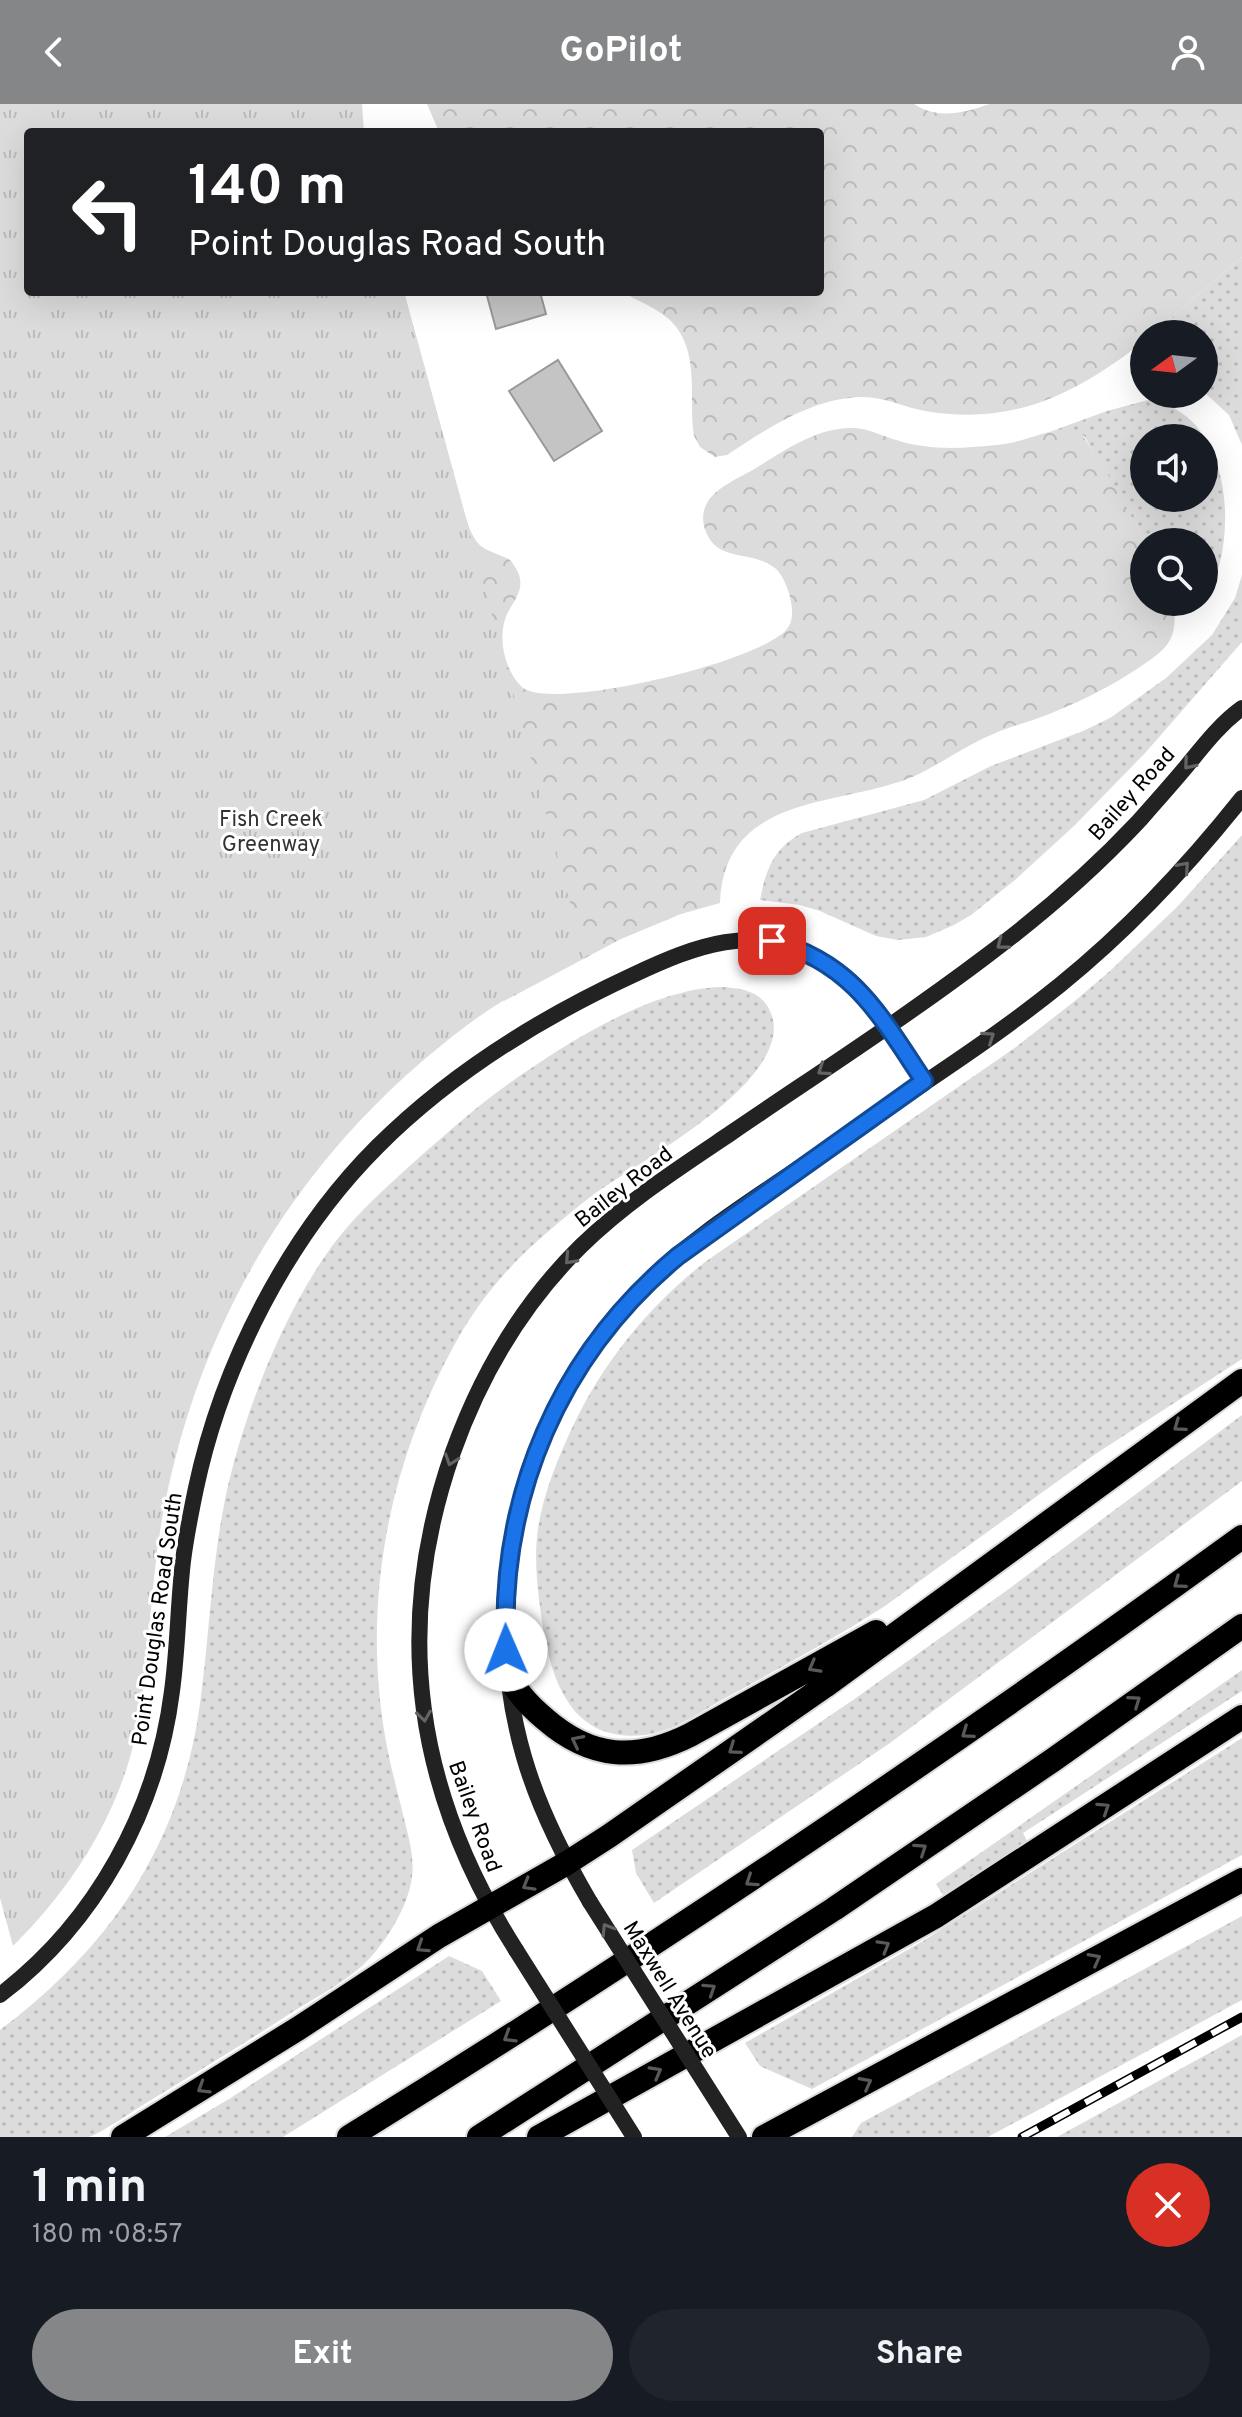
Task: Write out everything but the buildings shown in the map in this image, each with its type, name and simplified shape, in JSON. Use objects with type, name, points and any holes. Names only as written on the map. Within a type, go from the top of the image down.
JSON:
[{"type":"highway","points":[[123,2137],[439,1936],[567,1863],[825,1686],[1242,1381]]},
{"type":"highway","points":[[349,2137],[803,1846],[1084,1652],[1242,1537]]},
{"type":"highway","points":[[506,1670],[527,1702],[550,1724],[575,1741],[616,1753],[651,1750],[690,1735],[808,1671],[979,1572]]},
{"type":"highway","points":[[479,2137],[834,1909],[1242,1626]]},
{"type":"highway","points":[[539,2137],[936,1916],[1242,1717]]},
{"type":"highway","points":[[764,2137],[1242,1880]]},
{"type":"main road","name":"Bailey Road","points":[[489,1908],[458,1842],[435,1770],[425,1723],[418,1659],[423,1572],[429,1536],[462,1426],[500,1349],[535,1298],[608,1222],[660,1181],[982,959],[1063,895],[1137,822],[1225,720],[1242,708]]},
{"type":"main road","points":[[567,1863],[524,1758],[506,1670],[505,1594],[516,1520],[536,1453],[553,1413],[598,1338],[641,1288],[678,1256],[1035,1004],[1096,955],[1180,872],[1242,798]]},
{"type":"main road","name":"Point Douglas Road South","points":[[0,1995],[75,1922],[107,1879],[135,1822],[148,1791],[166,1726],[175,1666],[183,1559],[197,1484],[218,1411],[247,1336],[306,1234],[354,1172],[394,1131],[448,1086],[528,1029],[606,987],[682,953],[734,940],[760,940],[800,949],[843,974],[887,1026],[924,1081]]},
{"type":"main road","name":"Maxwell Avenue","points":[[567,1863],[739,2137]]},
{"type":"main road","points":[[489,1908],[634,2137]]},
{"type":"green space","name":"Fish Creek Greenway","points":[[0,104],[362,104],[364,128],[24,128],[24,270]]},
{"type":"green space","name":"Fish Creek Greenway","points":[[0,104],[353,104],[360,128],[24,128],[24,296],[405,296],[585,957],[483,1014],[410,1072],[356,1125],[308,1182],[266,1244],[230,1309],[201,1377],[178,1449],[157,1549],[138,1723],[121,1785],[93,1844],[75,1871],[56,1898],[13,1946],[0,1898]]},
{"type":"green space","points":[[427,104],[914,104],[942,113],[961,112],[990,104],[1242,104],[1242,257],[1168,320],[1130,320],[1130,352],[1094,376],[1042,402],[987,414],[957,414],[925,411],[877,398],[842,399],[806,409],[727,455],[715,457],[700,447],[694,436],[690,361],[680,333],[660,312],[630,296],[824,296],[824,128],[437,128]]},
{"type":"green space","points":[[1242,257],[1242,445],[1229,415],[1218,405],[1218,320],[1168,320]]},
{"type":"green space","name":"Fish Creek Greenway","points":[[28,296],[405,296],[468,525],[480,545],[510,560],[519,576],[517,597],[504,623],[503,642],[507,662],[522,687],[541,693],[614,688],[704,667],[744,654],[774,639],[789,626],[792,619],[791,600],[784,580],[776,569],[763,561],[718,548],[706,532],[703,521],[707,503],[716,492],[803,440],[842,428],[871,431],[924,446],[973,447],[1005,444],[1072,430],[1080,432],[1102,464],[1138,528],[1130,528],[1130,616],[1174,616],[1171,638],[1153,658],[1098,692],[991,735],[910,778],[789,810],[762,823],[741,842],[726,868],[720,903],[681,914],[621,939],[504,1001],[497,994],[163,1231]]},
{"type":"green space","points":[[1130,405],[1130,408],[1174,408],[1187,417],[1193,424],[1130,424],[1130,512],[1218,512],[1218,469],[1225,505],[1225,532],[1218,567],[1218,528],[1138,528],[1084,436],[1063,430],[1052,431]]},
{"type":"green space","points":[[1242,575],[1242,642],[1146,752],[1075,825],[971,915],[926,937],[898,940],[876,936],[800,905],[760,900],[773,860],[784,845],[802,833],[924,800],[991,766],[1110,718],[1166,678],[1212,635],[1235,598]]},
{"type":"green space","points":[[1242,835],[1242,1359],[1094,1455],[885,1606],[685,1721],[655,1733],[619,1735],[597,1728],[580,1716],[557,1681],[550,1659],[538,1593],[537,1539],[543,1503],[562,1451],[585,1402],[614,1357],[665,1297],[705,1262],[1016,1047],[1076,1000],[1178,906]]},
{"type":"green space","points":[[720,987],[751,992],[764,1001],[772,1016],[772,1041],[759,1067],[736,1093],[707,1118],[587,1199],[513,1265],[490,1291],[461,1333],[416,1428],[388,1527],[380,1579],[377,1631],[385,1736],[412,1859],[410,1889],[394,1926],[370,1958],[345,1979],[101,2131],[88,2137],[0,2137],[0,2030],[40,1998],[107,1927],[158,1846],[176,1802],[191,1755],[200,1704],[216,1552],[234,1462],[274,1350],[316,1270],[342,1233],[375,1198],[507,1085],[581,1037],[637,1008],[693,990]]},
{"type":"green space","points":[[1242,1415],[1242,1481],[890,1743],[654,1903],[636,1873],[632,1850],[853,1700],[1006,1591]]},
{"type":"green space","points":[[1242,1670],[1242,1691],[1023,1833],[1027,1841],[943,1895],[936,1884]]},
{"type":"green space","points":[[1242,1738],[1242,1855],[812,2089],[760,2066],[745,2043],[923,1941]]},
{"type":"green space","points":[[1242,1916],[1242,2000],[988,2137],[852,2137],[861,2123]]},
{"type":"green space","points":[[449,1956],[482,1971],[501,2001],[283,2137],[165,2137],[229,2099]]},
{"type":"green space","points":[[1242,2035],[1242,2137],[1057,2137]]},
{"type":"railway","points":[[1022,2137],[1242,2017]]},
{"type":"route","points":[[506,1650],[505,1594],[524,1487],[553,1413],[598,1338],[641,1288],[678,1256],[924,1081],[854,984],[843,974],[800,949],[772,941]]}]
